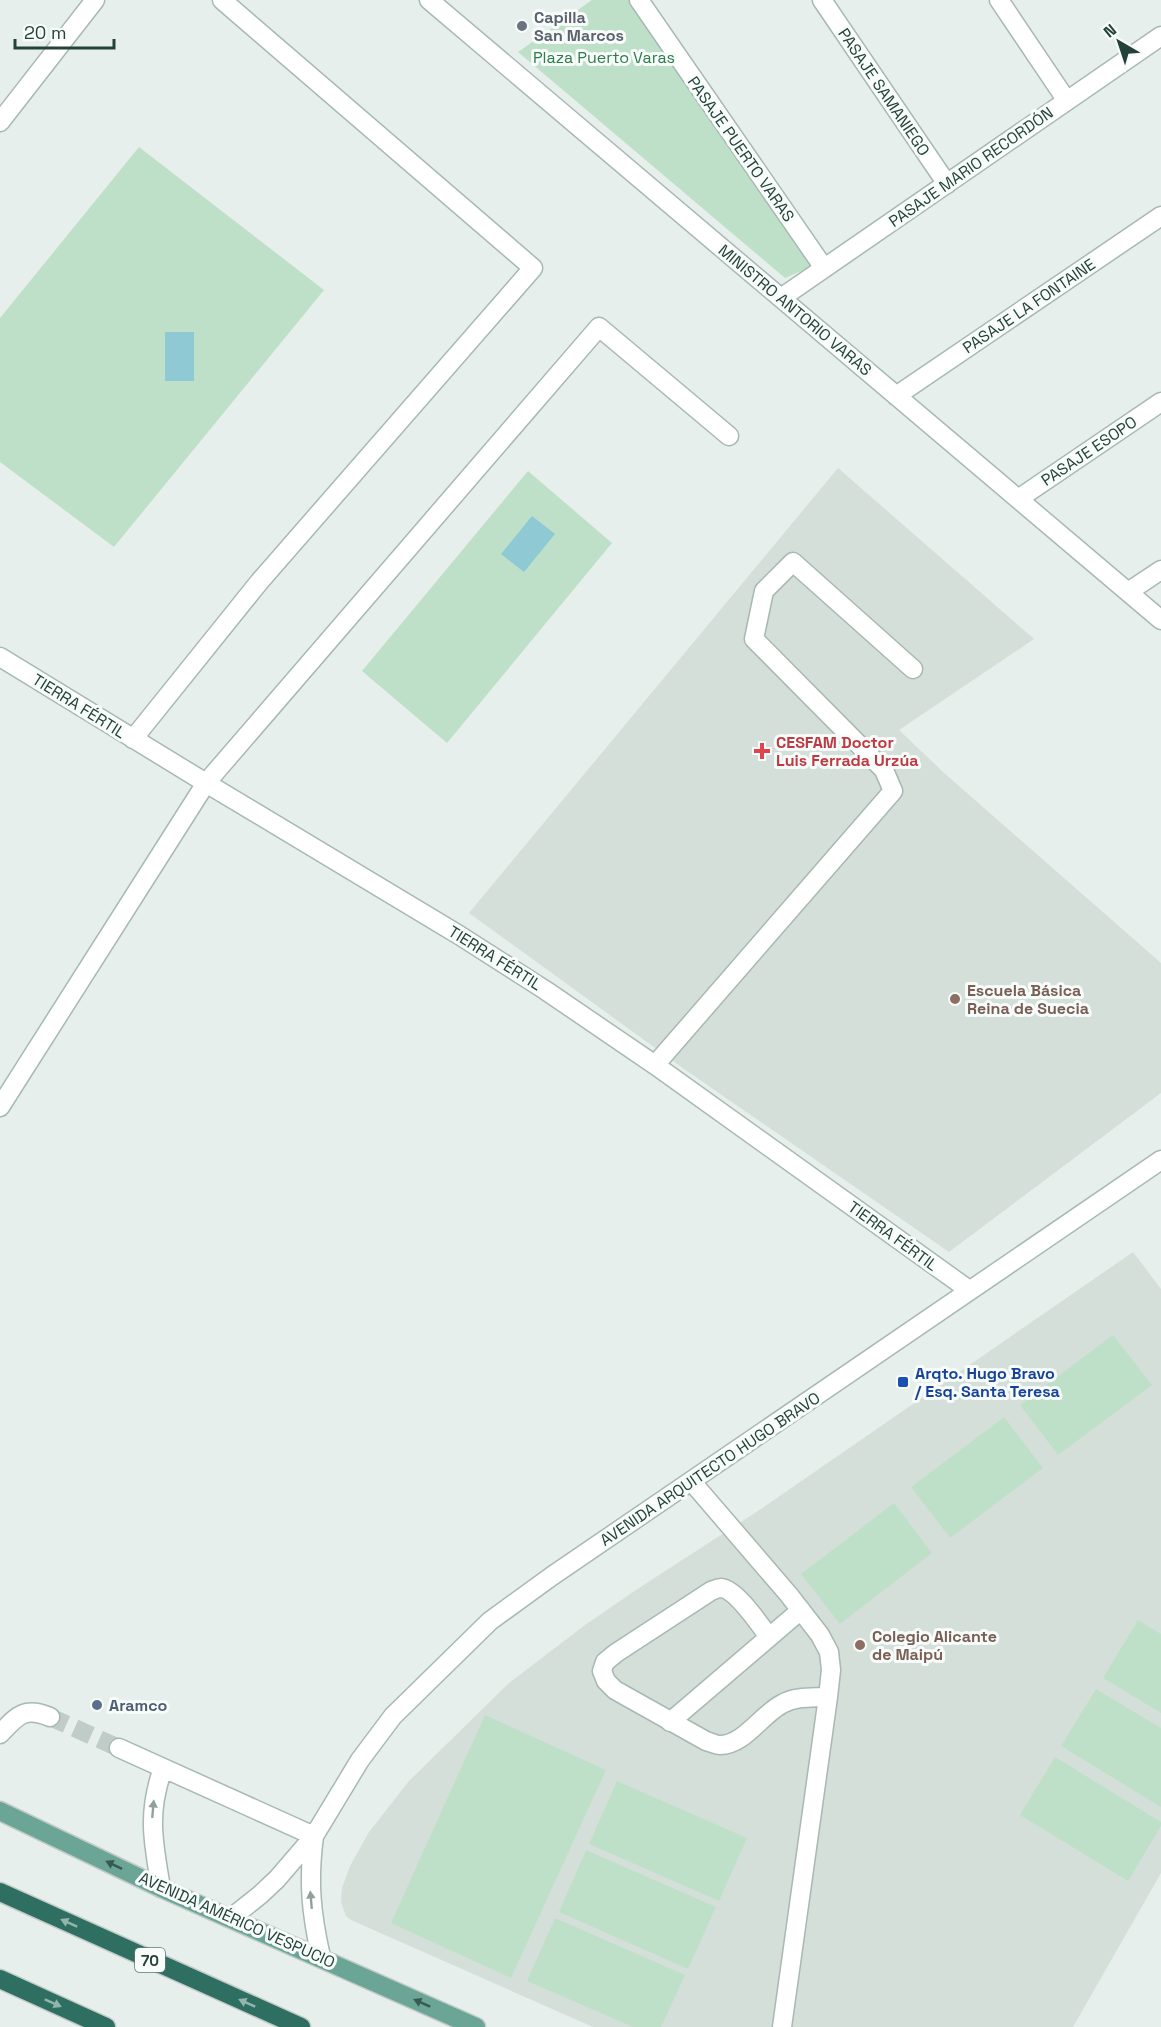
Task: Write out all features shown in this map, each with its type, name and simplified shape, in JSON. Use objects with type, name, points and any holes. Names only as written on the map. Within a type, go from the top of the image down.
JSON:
[{"type":"highway","name":"70","points":[[0,1892],[301,2027]]},
{"type":"highway","points":[[0,1979],[106,2027]]},
{"type":"main road","name":"AVENIDA AMÉRICO VESPUCIO","points":[[0,1810],[162,1888],[476,2027]]},
{"type":"street","points":[[0,122],[95,0]]},
{"type":"street","points":[[133,739],[260,581],[533,268],[222,0]]},
{"type":"street","name":"MINISTRO ANTORIO VARAS","points":[[429,0],[1161,620]]},
{"type":"street","name":"PASAJE PUERTO VARAS","points":[[639,0],[824,268]]},
{"type":"street","name":"PASAJE SAMANIEGO","points":[[822,0],[947,184]]},
{"type":"street","points":[[999,0],[1067,101]]},
{"type":"street","name":"PASAJE MARIO RECORDÓN","points":[[781,298],[1161,36]]},
{"type":"street","name":"PASAJE LA FONTAINE","points":[[896,396],[1161,216]]},
{"type":"street","points":[[0,1107],[206,783],[599,327],[729,436]]},
{"type":"street","name":"PASAJE ESOPO","points":[[1018,499],[1161,402]]},
{"type":"street","points":[[655,1065],[893,791],[884,770],[754,639],[764,591],[793,562],[913,669]]},
{"type":"street","points":[[1128,592],[1161,570]]},
{"type":"street","name":"TIERRA FÉRTIL","points":[[0,657],[459,935],[545,990],[655,1065],[969,1290]]},
{"type":"street","name":"AVENIDA ARQUITECTO HUGO BRAVO","points":[[231,1918],[277,1879],[314,1836],[360,1760],[393,1716],[490,1621],[552,1576],[1161,1160]]},
{"type":"street","points":[[692,1482],[801,1610],[820,1635],[829,1652],[831,1670],[828,1697],[782,2027]]},
{"type":"street","points":[[769,1637],[738,1599],[721,1588],[711,1591],[616,1653],[606,1662],[602,1671],[606,1681],[615,1690],[670,1722],[719,1746],[733,1742],[750,1731],[780,1704],[795,1698],[828,1697]]},
{"type":"street","points":[[670,1722],[801,1610]]},
{"type":"street","points":[[0,1734],[17,1716],[25,1713],[39,1712],[50,1718]]},
{"type":"street","points":[[118,1748],[314,1836]]},
{"type":"street","points":[[162,1888],[153,1837],[152,1813],[156,1790],[164,1768]]},
{"type":"street","name":"AVENIDA ARQUITECTO HUGO BRAVO","points":[[314,1836],[310,1863],[310,1891],[313,1922],[321,1957]]},
{"type":"shaded area","points":[[838,468],[1034,639],[899,730],[943,772],[1161,963],[1161,1093],[949,1252],[687,1071],[469,913]]},
{"type":"shaded area","name":"Colegio Alicante de Maipú","points":[[1133,1252],[1161,1289],[1161,1873],[1073,2027],[593,2027],[346,1916],[341,1902],[342,1888],[350,1866],[369,1832],[409,1781],[509,1683],[585,1625],[761,1509]]},
{"type":"green space","name":"Plaza Puerto Varas","points":[[592,0],[629,0],[813,266],[785,278],[518,52]]},
{"type":"green space","points":[[139,147],[324,290],[114,547],[0,462],[0,318]]},
{"type":"green space","points":[[528,471],[612,543],[447,743],[362,671]]},
{"type":"green space","points":[[1113,1335],[1152,1385],[1058,1455],[1020,1405]]},
{"type":"green space","points":[[1004,1417],[1043,1468],[950,1538],[911,1487]]},
{"type":"green space","points":[[894,1503],[932,1553],[840,1624],[801,1574]]},
{"type":"green space","points":[[1138,1620],[1161,1634],[1161,1713],[1103,1678]]},
{"type":"green space","points":[[1096,1689],[1161,1728],[1161,1807],[1061,1746]]},
{"type":"green space","points":[[485,1715],[606,1770],[511,1978],[391,1923]]},
{"type":"green space","points":[[1055,1757],[1161,1822],[1161,1826],[1128,1881],[1020,1815]]},
{"type":"green space","points":[[617,1781],[747,1838],[719,1901],[589,1844]]},
{"type":"green space","points":[[586,1850],[716,1907],[688,1969],[559,1912]]},
{"type":"green space","points":[[555,1918],[685,1975],[661,2027],[633,2027],[527,1981]]},
{"type":"water","points":[[165,332],[194,332],[194,381],[165,381]]},
{"type":"water","points":[[532,516],[555,534],[524,572],[501,554]]},
{"type":"tunnel","points":[[50,1717],[119,1748]]},
{"type":"place","name":"Capilla San Marcos","points":[[522,26]]},
{"type":"place","name":"CESFAM Doctor Luis Ferrada Urzúa","points":[[762,751]]},
{"type":"place","name":"Escuela Básica Reina de Suecia","points":[[955,999]]},
{"type":"place","name":"Arqto. Hugo Bravo / Esq. Santa Teresa","points":[[903,1382]]},
{"type":"place","name":"Colegio Alicante de Maipú","points":[[860,1645]]},
{"type":"place","name":"Aramco","points":[[97,1705]]}]
